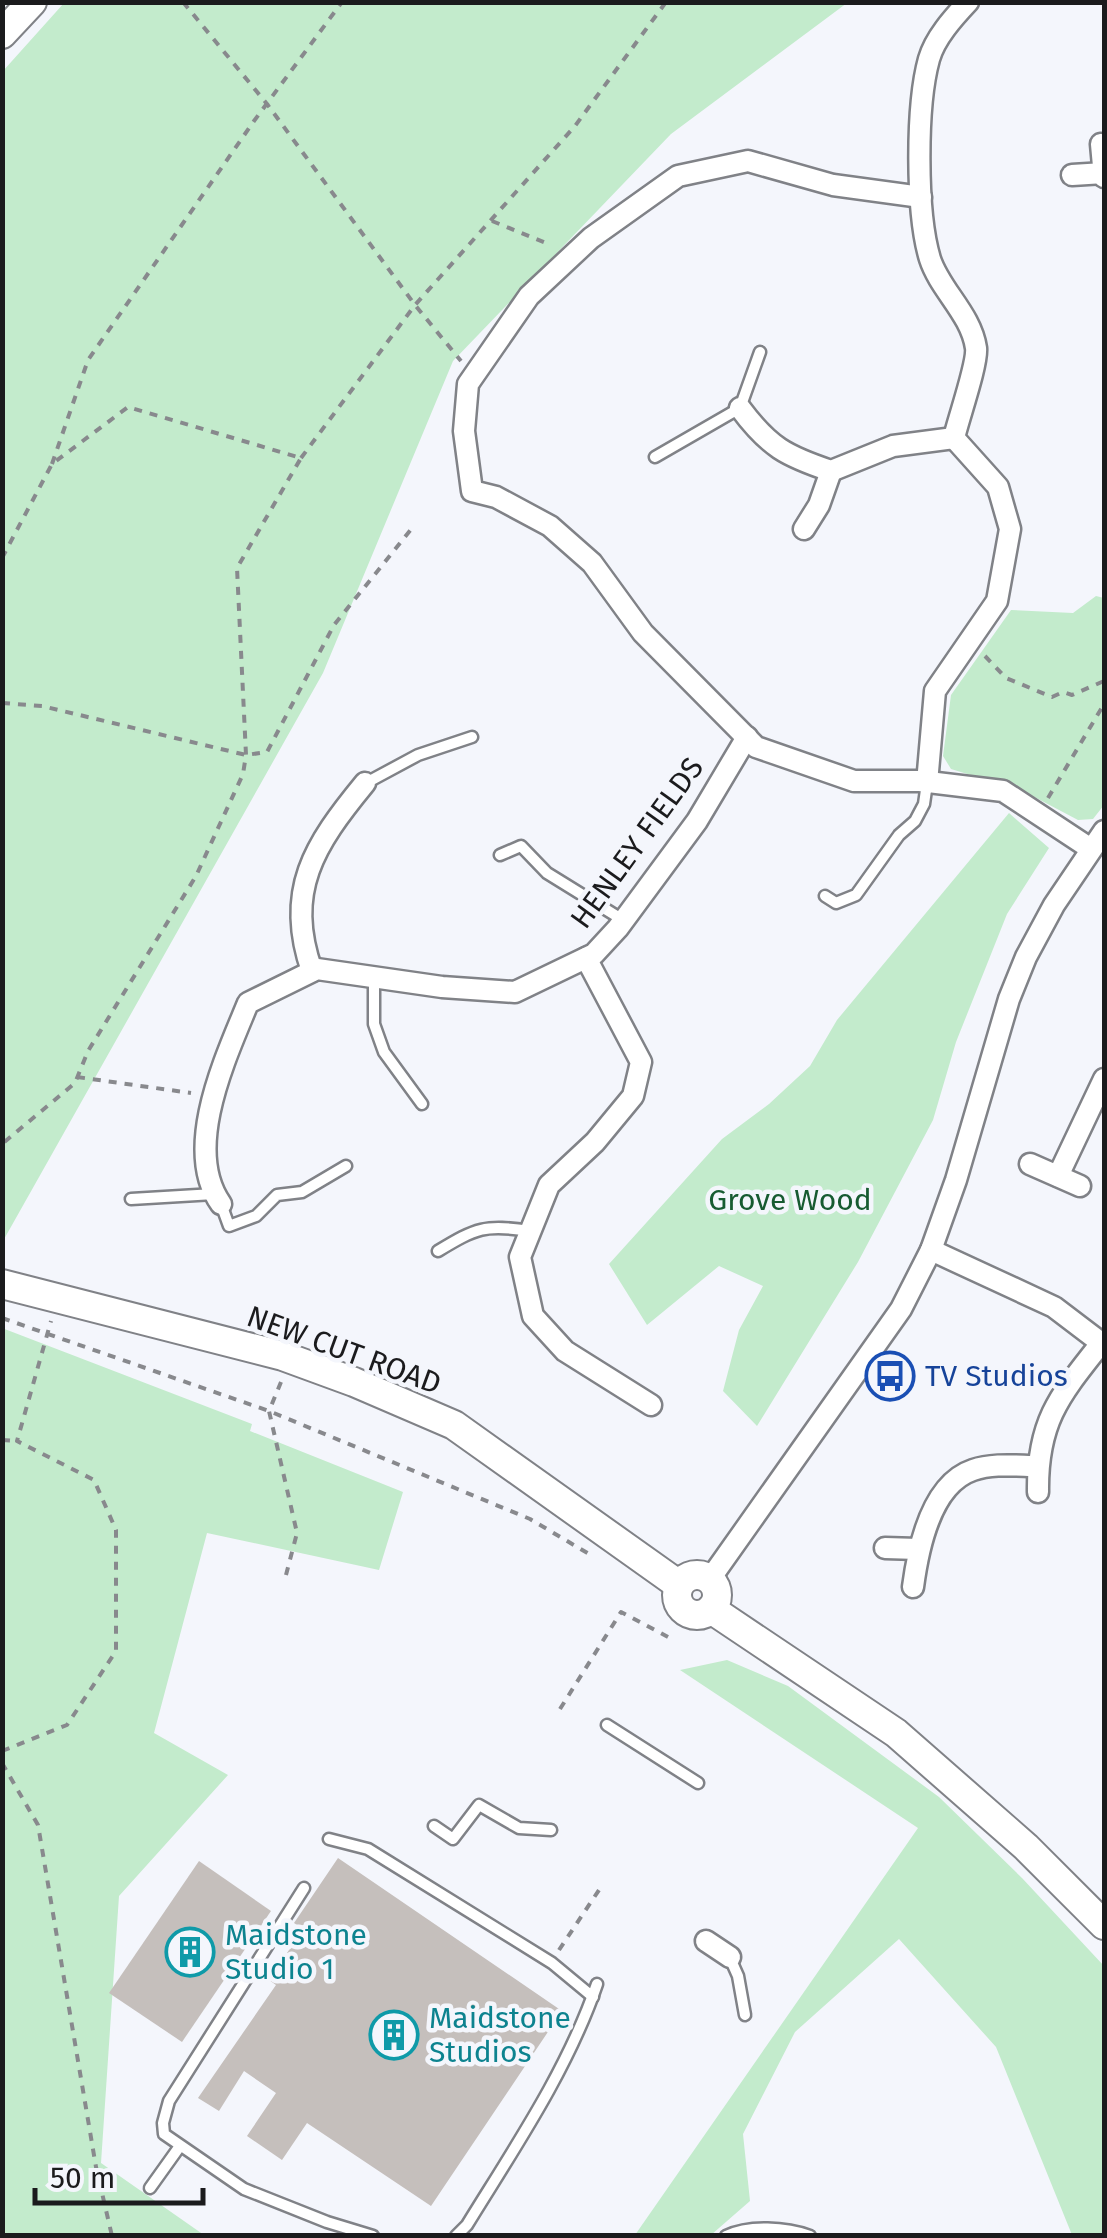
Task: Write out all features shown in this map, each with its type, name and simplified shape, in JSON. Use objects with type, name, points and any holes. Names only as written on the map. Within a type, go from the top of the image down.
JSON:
[{"type":"street","points":[[2,34],[32,2]]},
{"type":"street","points":[[954,438],[977,350],[958,304],[931,261],[921,197],[921,126],[929,57],[950,20],[968,2]]},
{"type":"street","points":[[1072,175],[1104,175],[1101,144]]},
{"type":"street","points":[[921,197],[833,184],[748,161],[678,176],[574,254],[529,296],[468,384],[464,431],[472,491],[496,497],[550,526],[592,564],[643,633],[756,746],[854,781],[1003,791],[1091,849]]},
{"type":"street","points":[[740,408],[756,430],[786,456],[830,472],[893,446],[954,438]]},
{"type":"street","points":[[927,783],[935,691],[997,601],[1010,529],[998,487],[954,438]]},
{"type":"street","points":[[804,530],[813,520],[830,472]]},
{"type":"street","name":"HENLEY FIELDS","points":[[217,1199],[204,1138],[219,1074],[248,1003],[318,968],[442,987],[515,992],[594,954],[697,821],[747,737]]},
{"type":"street","points":[[312,972],[301,940],[300,899],[314,857],[336,818],[365,784]]},
{"type":"street","points":[[710,1580],[901,1309],[931,1250],[956,1180],[1009,999],[1054,906],[1104,831]]},
{"type":"street","points":[[586,958],[641,1062],[633,1096],[595,1142],[549,1186],[520,1257],[533,1316],[565,1351],[651,1405]]},
{"type":"street","points":[[1058,1176],[1104,1080]]},
{"type":"street","points":[[1030,1164],[1080,1186]]},
{"type":"street","points":[[931,1250],[1054,1307],[1103,1343],[1055,1404],[1048,1419],[1038,1466],[1038,1492]]},
{"type":"street","name":"NEW CUT ROAD","points":[[2,1284],[290,1358],[454,1425],[679,1585],[677,1599],[685,1612],[700,1615],[711,1609],[896,1733],[1026,1847],[1104,1925]]},
{"type":"street","points":[[913,1587],[918,1549],[937,1506],[952,1484],[972,1470],[1038,1466]]},
{"type":"street","points":[[885,1548],[918,1549]]},
{"type":"street","points":[[679,1585],[692,1575],[710,1580],[717,1595],[711,1609]]},
{"type":"street","points":[[706,1941],[730,1957]]},
{"type":"lane","points":[[655,458],[740,408],[760,352]]},
{"type":"lane","points":[[365,784],[418,755],[472,737]]},
{"type":"lane","points":[[825,896],[836,904],[856,895],[914,820],[924,804],[927,783]]},
{"type":"lane","points":[[500,855],[521,846],[527,848],[547,873],[624,920]]},
{"type":"lane","points":[[374,975],[374,1024],[384,1052],[422,1104]]},
{"type":"lane","points":[[132,1198],[217,1199],[229,1226],[256,1216],[277,1195],[302,1192],[346,1166]]},
{"type":"lane","points":[[438,1251],[472,1230],[488,1227],[530,1231]]},
{"type":"lane","points":[[607,1726],[698,1782]]},
{"type":"lane","points":[[434,1826],[453,1840],[480,1806],[519,1828],[551,1830]]},
{"type":"lane","points":[[328,1840],[368,1850],[552,1963],[593,1996]]},
{"type":"lane","points":[[304,1888],[169,2101],[164,2134],[244,2189],[373,2236]]},
{"type":"lane","points":[[730,1957],[745,2015]]},
{"type":"lane","points":[[456,2236],[467,2225],[542,2105],[597,1984]]},
{"type":"lane","points":[[150,2188],[180,2146]]},
{"type":"lane","points":[[726,2236],[767,2229],[796,2230],[810,2236]]},
{"type":"path","points":[[182,2],[267,104],[415,305],[474,376]]},
{"type":"path","points":[[2,558],[52,464],[88,360],[342,2]]},
{"type":"path","points":[[2,1144],[74,1083],[88,1050],[196,876],[242,774],[246,756],[237,568],[300,458],[415,305],[575,126],[666,2]]},
{"type":"path","points":[[492,221],[574,254]]},
{"type":"path","points":[[52,464],[128,407],[300,458]]},
{"type":"path","points":[[2,703],[42,706],[246,756],[267,752],[334,625],[413,526]]},
{"type":"path","points":[[968,646],[989,659],[1006,678],[1052,697],[1062,692],[1072,695],[1104,680]]},
{"type":"path","points":[[1039,815],[1104,704]]},
{"type":"path","points":[[77,1077],[214,1096]]},
{"type":"path","points":[[17,1441],[57,1298]]},
{"type":"path","points":[[2,1318],[269,1411],[530,1519],[592,1556],[603,1532]]},
{"type":"path","points":[[286,1575],[298,1532],[269,1411],[290,1358]]},
{"type":"path","points":[[2,1440],[17,1441],[94,1480],[116,1530],[116,1651],[68,1725],[2,1751]]},
{"type":"path","points":[[560,1709],[621,1612],[668,1636]]},
{"type":"path","points":[[2,1763],[38,1825],[96,2167],[112,2236]]},
{"type":"path","points":[[552,1963],[604,1884]]},
{"type":"green space","points":[[64,3],[847,3],[671,134],[453,361],[323,673],[3,1241],[3,71]]},
{"type":"green space","points":[[1096,596],[1104,598],[1104,805],[1093,819],[1078,820],[1023,791],[951,769],[943,756],[951,695],[1011,610],[1073,613]]},
{"type":"green space","name":"Grove Wood","points":[[1009,813],[1049,848],[1007,914],[956,1042],[933,1120],[858,1262],[757,1426],[723,1391],[739,1330],[763,1286],[719,1266],[647,1325],[609,1264],[722,1139],[769,1104],[810,1066],[837,1020]]},
{"type":"green space","points":[[2,1328],[252,1424],[250,1431],[403,1492],[379,1570],[207,1533],[154,1733],[228,1775],[119,1896],[101,2163],[204,2235],[3,2235]]},
{"type":"green space","points":[[727,1660],[788,1686],[939,1797],[1104,1966],[1104,2235],[1072,2235],[996,2047],[899,1939],[795,2032],[743,2134],[750,2201],[711,2235],[635,2235],[918,1828],[680,1670]]},
{"type":"building","name":"Maidstone Studios","points":[[338,1858],[562,2011],[431,2206],[307,2123],[282,2160],[247,2136],[276,2093],[244,2071],[219,2111],[198,2098],[276,1985],[269,1980],[303,1929],[294,1923]]},
{"type":"building","name":"Maidstone Studio 1","points":[[199,1861],[271,1911],[182,2042],[109,1993]]},
{"type":"place","name":"TV Studios","points":[[890,1376]]},
{"type":"place","name":"Maidstone Studio 1","points":[[190,1952]]},
{"type":"place","name":"Maidstone Studios","points":[[394,2035]]}]
